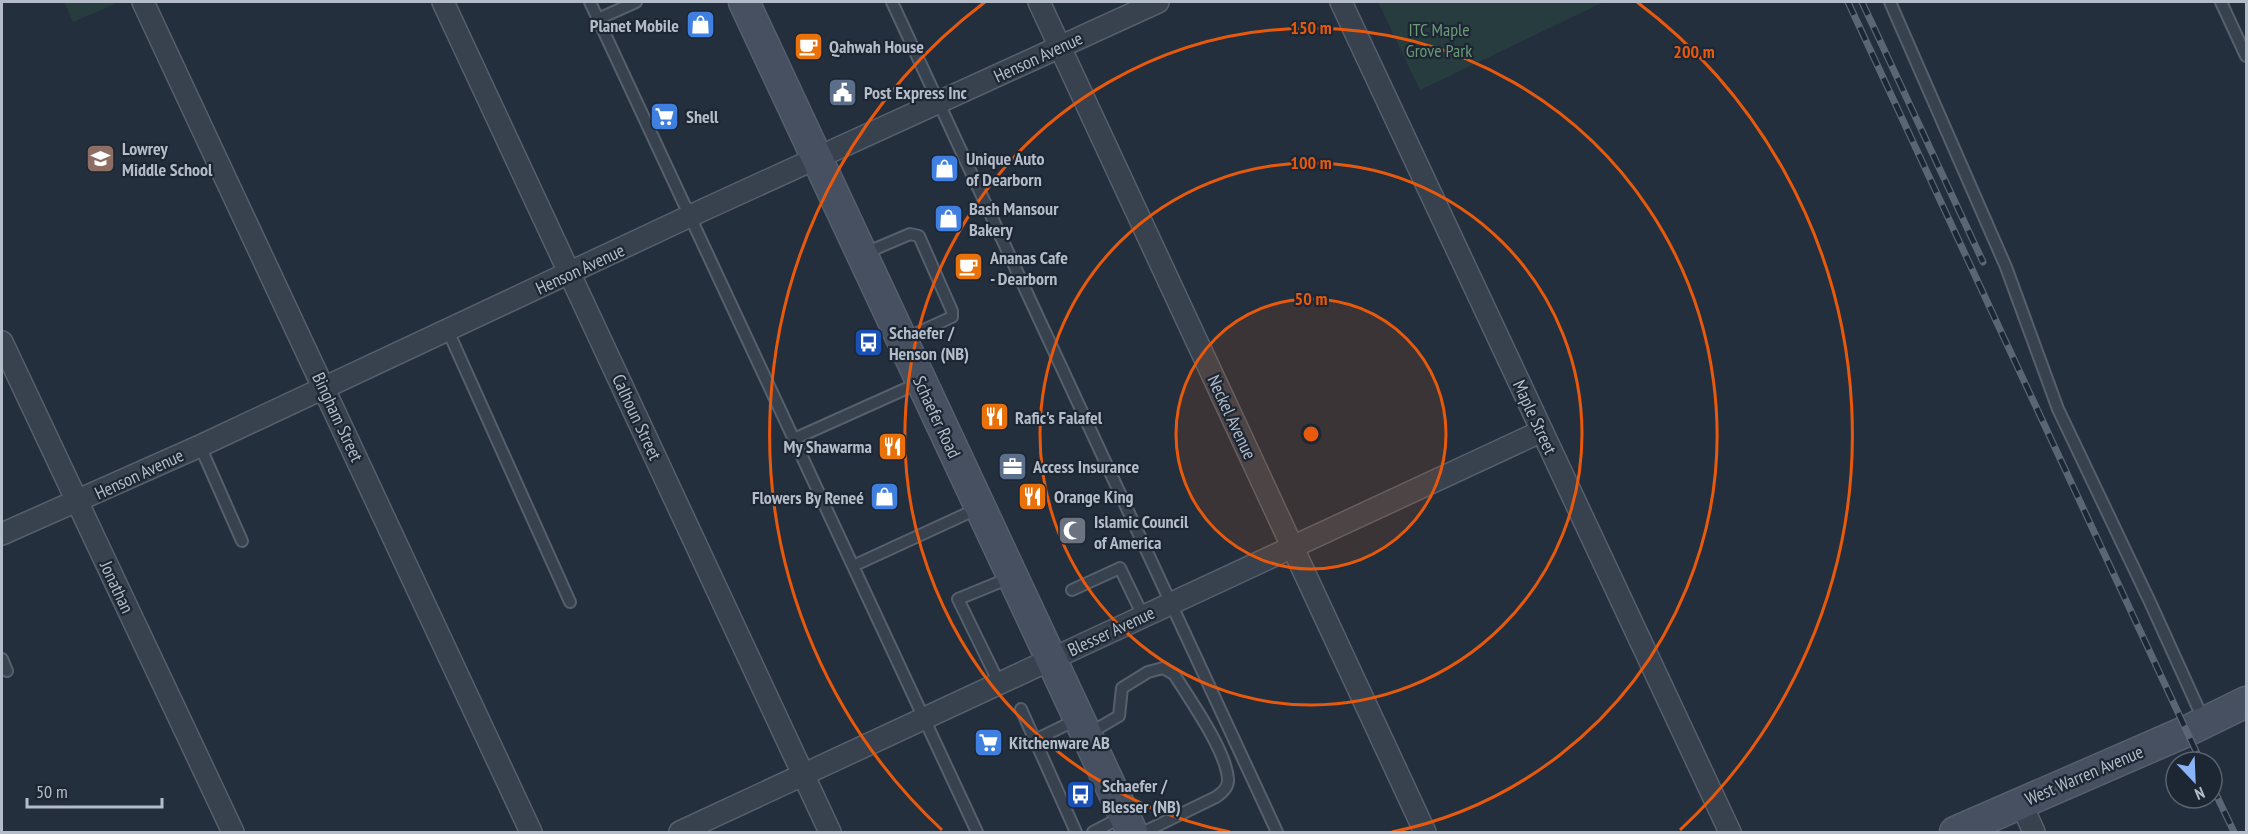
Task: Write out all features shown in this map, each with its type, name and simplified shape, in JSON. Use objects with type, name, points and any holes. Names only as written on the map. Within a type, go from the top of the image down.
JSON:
[{"type":"main road","name":"Schaefer Road","points":[[744,2],[1082,727],[1133,827]]},
{"type":"main road","name":"West Warren Avenue","points":[[1954,832],[2247,702]]},
{"type":"street","name":"Bingham Street","points":[[143,2],[531,832]]},
{"type":"street","name":"Calhoun Street","points":[[443,2],[830,832]]},
{"type":"street","name":"Neckel Avenue","points":[[1039,2],[1425,832]]},
{"type":"street","name":"Henson Avenue","points":[[2,534],[200,446],[690,216],[1158,2]]},
{"type":"street","name":"Maple Street","points":[[1341,2],[1730,832]]},
{"type":"street","name":"Jonathan","points":[[2,342],[233,832]]},
{"type":"street","name":"Blesser Avenue","points":[[680,832],[1542,431]]},
{"type":"street","points":[[2021,803],[2034,832]]},
{"type":"lane","points":[[590,2],[977,832]]},
{"type":"lane","points":[[598,19],[636,2]]},
{"type":"lane","points":[[892,2],[1277,832]]},
{"type":"lane","points":[[1890,2],[2006,267],[2058,409],[2204,722]]},
{"type":"lane","points":[[2222,2],[2247,56]]},
{"type":"lane","points":[[862,255],[910,234],[919,236],[952,311],[952,316],[902,340]]},
{"type":"lane","points":[[448,331],[570,602]]},
{"type":"lane","points":[[794,439],[921,381]]},
{"type":"lane","points":[[200,446],[242,541]]},
{"type":"lane","points":[[853,566],[980,508]]},
{"type":"lane","points":[[1071,590],[1120,568],[1143,616]]},
{"type":"lane","points":[[999,683],[958,599],[1012,577]]},
{"type":"lane","points":[[2,659],[7,671]]},
{"type":"lane","points":[[1035,740],[1119,716],[1122,688],[1148,672],[1163,668],[1174,674],[1220,752],[1228,780],[1224,791],[1216,797],[1133,827],[1093,832]]},
{"type":"lane","points":[[1021,709],[1076,832]]},
{"type":"green space","points":[[64,2],[113,2],[115,4],[73,22]]},
{"type":"green space","name":"ITC Maple Grove Park","points":[[1378,2],[1604,2],[1420,90]]},
{"type":"railway","points":[[1848,2],[2195,750]]},
{"type":"railway","points":[[1862,2],[1983,262]]},
{"type":"railway","points":[[2223,810],[2234,832]]},
{"type":"place","name":"Planet Mobile","points":[[700,25]]},
{"type":"place","name":"Qahwah House","points":[[808,46]]},
{"type":"place","name":"Post Express Inc","points":[[843,92]]},
{"type":"place","name":"Shell","points":[[665,116]]},
{"type":"place","name":"Lowrey Middle School","points":[[101,158]]},
{"type":"place","name":"Unique Auto of Dearborn","points":[[945,168]]},
{"type":"place","name":"Bash Mansour Bakery","points":[[948,218]]},
{"type":"place","name":"Ananas Cafe - Dearborn","points":[[969,267]]},
{"type":"place","name":"Schaefer / Henson (NB)","points":[[868,342]]},
{"type":"place","name":"Rafic's Falafel","points":[[994,417]]},
{"type":"place","name":"My Shawarma","points":[[893,446]]},
{"type":"place","name":"Access Insurance","points":[[1012,466]]},
{"type":"place","name":"Orange King","points":[[1033,496]]},
{"type":"place","name":"Flowers By Reneé","points":[[885,497]]},
{"type":"place","name":"Islamic Council of America","points":[[1073,531]]},
{"type":"place","name":"Kitchenware AB","points":[[988,742]]},
{"type":"place","name":"Schaefer / Blesser (NB)","points":[[1081,795]]}]
